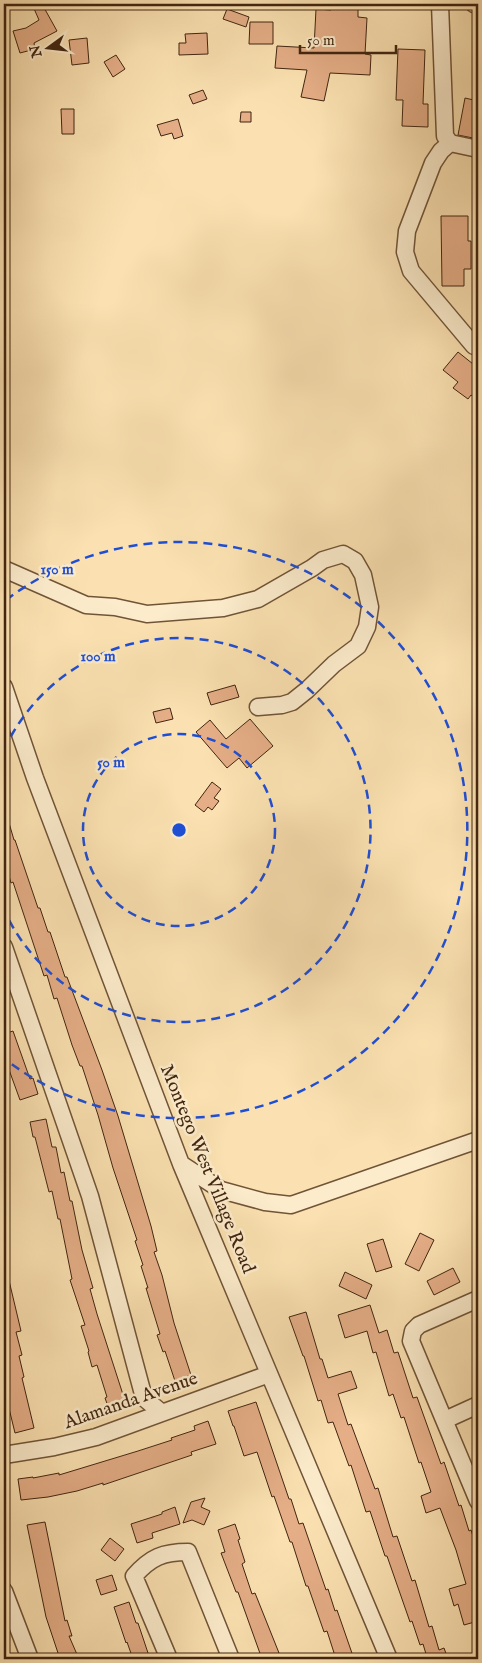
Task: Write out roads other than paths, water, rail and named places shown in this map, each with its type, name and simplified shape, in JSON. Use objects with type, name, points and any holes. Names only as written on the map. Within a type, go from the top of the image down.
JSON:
[{"type":"street","points":[[440,4],[444,136],[450,143],[478,149]]},
{"type":"street","points":[[450,143],[441,151],[433,163],[407,231],[405,252],[411,271],[474,346]]},
{"type":"street","points":[[4,569],[86,605],[116,607],[147,614],[223,608],[240,604],[258,599],[323,560],[343,554],[356,561],[362,575],[370,607],[368,627],[358,646],[334,664],[292,702],[282,705],[258,707]]},
{"type":"street","name":"Montego West Village Road","points":[[4,687],[35,778],[181,1164],[389,1659]]},
{"type":"street","points":[[4,947],[90,1196],[144,1398],[162,1413]]},
{"type":"street","points":[[181,1164],[221,1190],[265,1202],[291,1205],[478,1140]]},
{"type":"street","points":[[478,1299],[419,1325],[413,1331],[411,1341],[478,1501]]},
{"type":"street","name":"Alamanda Avenue","points":[[4,1455],[54,1448],[96,1437],[269,1374]]},
{"type":"street","points":[[445,1420],[478,1405]]},
{"type":"street","points":[[169,1659],[134,1576],[144,1564],[158,1556],[172,1552],[188,1552],[231,1659]]},
{"type":"street","points":[[4,1591],[30,1659]]}]
